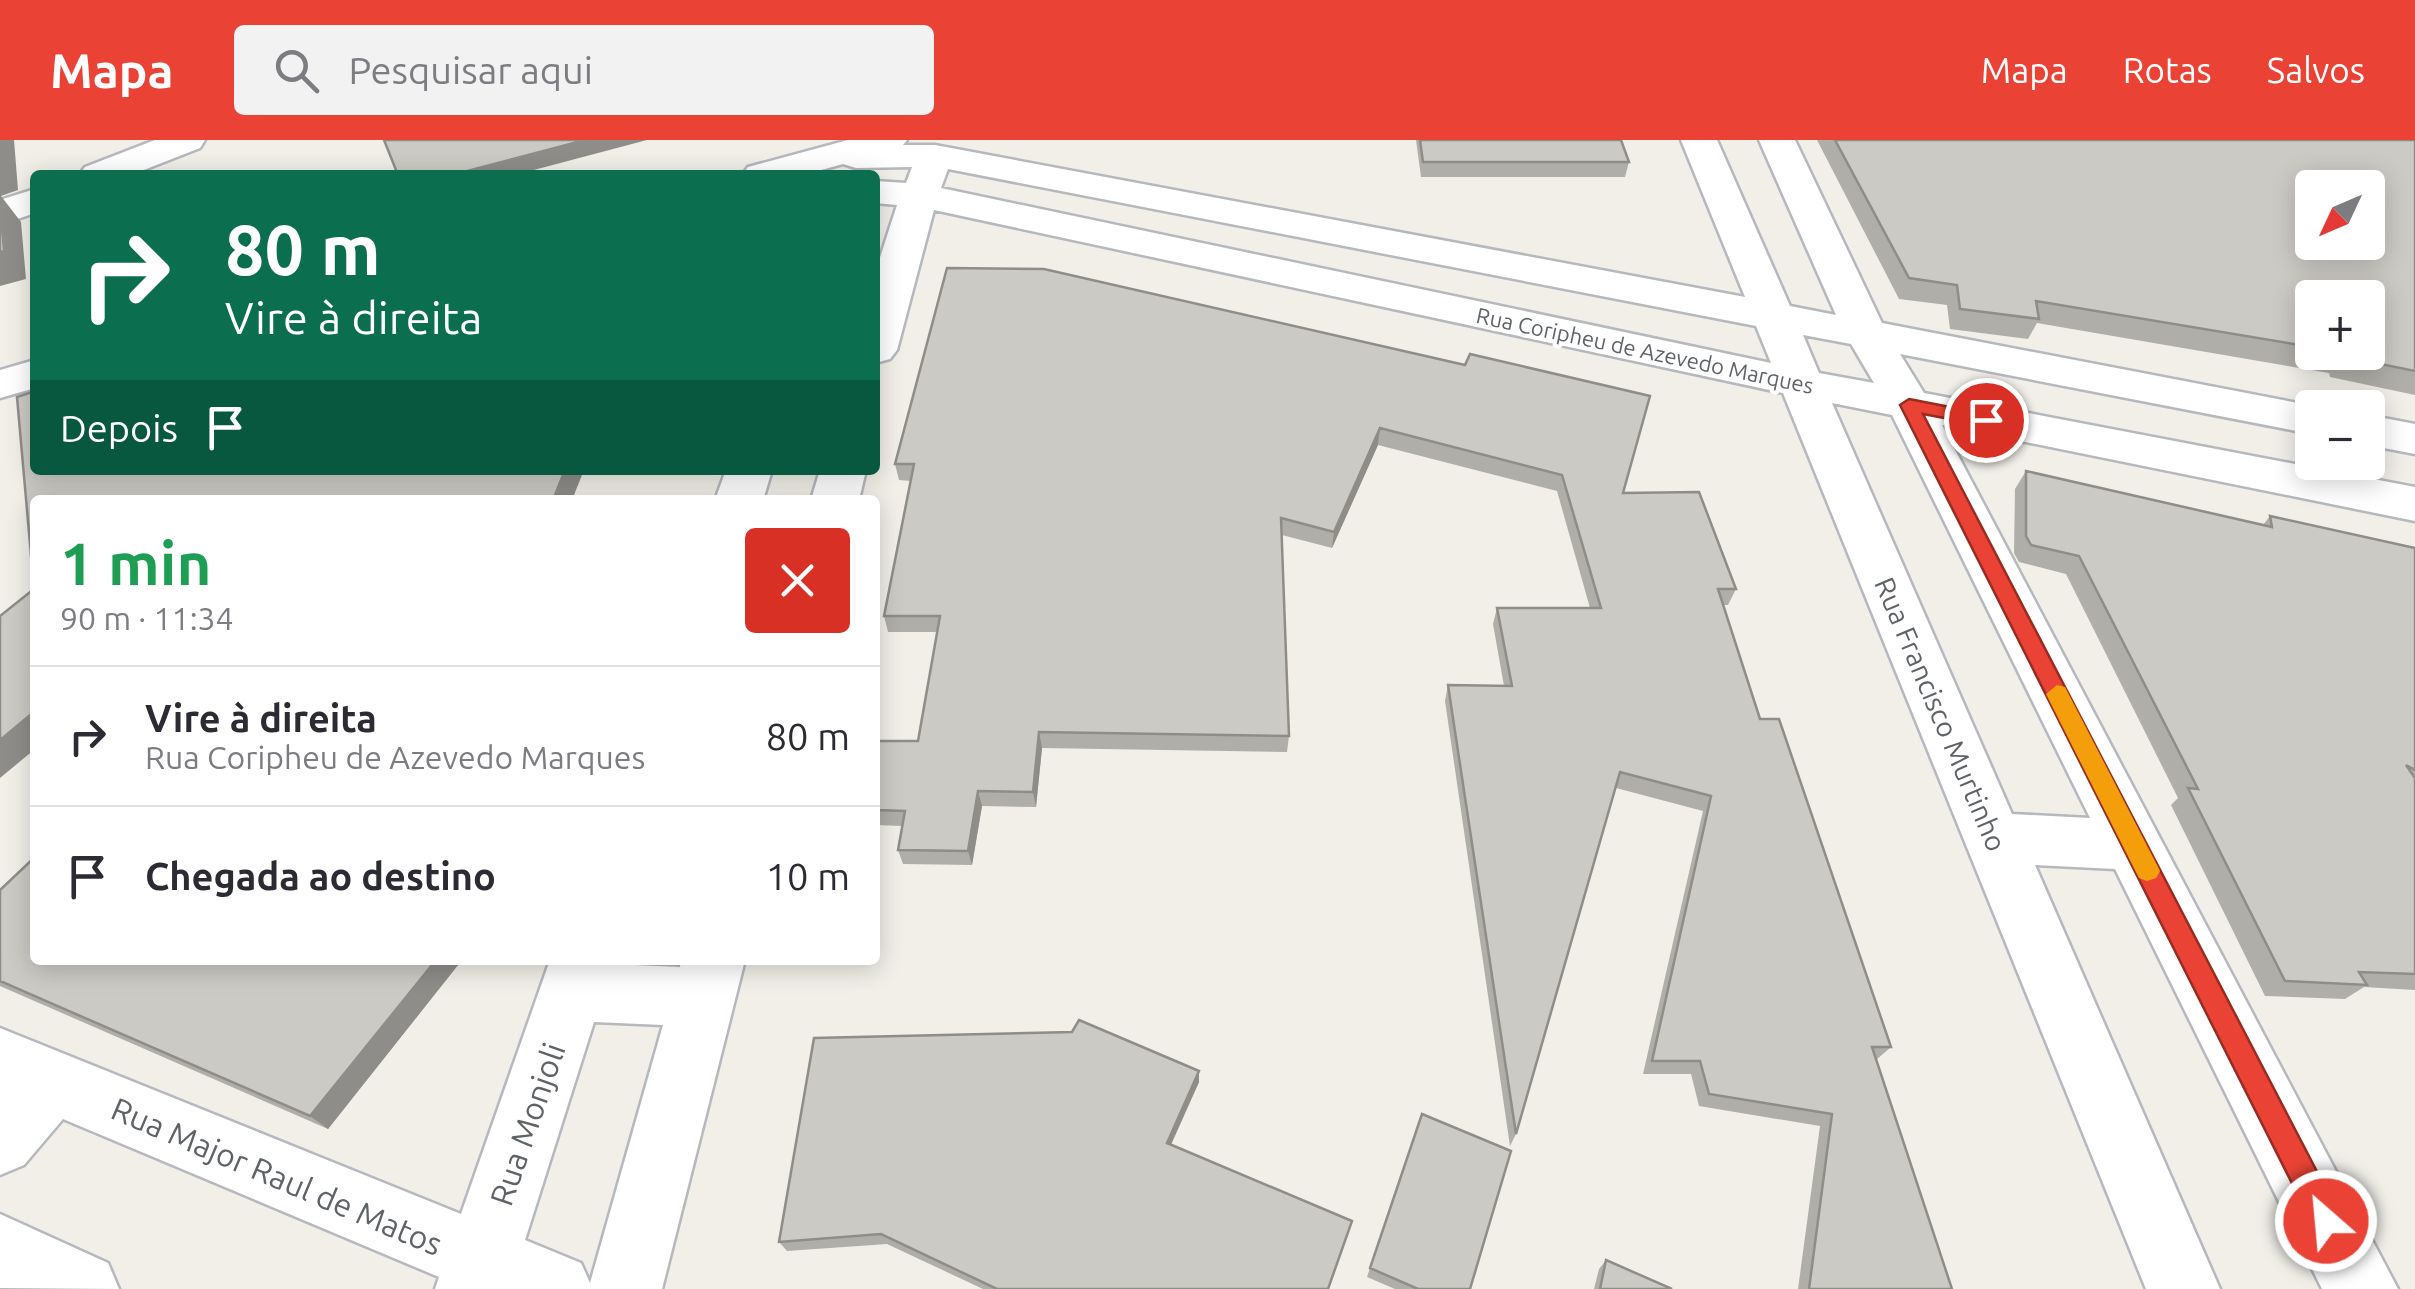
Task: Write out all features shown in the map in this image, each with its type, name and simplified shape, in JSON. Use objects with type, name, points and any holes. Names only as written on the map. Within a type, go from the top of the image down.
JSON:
[{"type":"street","points":[[111,170],[187,140]]},
{"type":"street","points":[[880,332],[918,195],[936,148]]},
{"type":"street","points":[[805,170],[866,163],[936,148],[1124,191],[2291,415],[2294,480]]},
{"type":"street","name":"Rua Francisco Murtinho","points":[[1746,158],[1771,314],[2183,1289]]},
{"type":"street","name":"Rua Francisco Murtinho","points":[[1746,158],[1866,334],[1909,405],[2361,1289]]},
{"type":"street","name":"Rua Coripheu de Azevedo Marques","points":[[880,172],[918,195],[1801,383],[2415,504]]},
{"type":"street","points":[[1097,233],[1124,191]]},
{"type":"street","points":[[0,213],[30,202]]},
{"type":"street","points":[[1454,309],[1470,257]]},
{"type":"street","points":[[0,384],[30,375]]},
{"type":"street","points":[[2385,433],[2415,439]]},
{"type":"street","points":[[1993,838],[2134,845]]},
{"type":"street","points":[[577,976],[708,979],[625,1289]]},
{"type":"street","name":"Rua Monjoli","points":[[476,1275],[577,976]]},
{"type":"street","points":[[0,1140],[26,1071]]},
{"type":"street","name":"Rua Major Raul de Matos","points":[[26,1071],[476,1275],[555,1289]]},
{"type":"street","points":[[0,1250],[82,1289]]},
{"type":"building","points":[[384,140],[585,140],[471,170],[396,170]]},
{"type":"building","points":[[1420,140],[1621,140],[1629,162],[1423,162]]},
{"type":"building","points":[[1835,140],[2415,140],[2415,371],[2385,365],[2385,280],[2295,280],[2295,344],[2036,301],[2039,319],[1960,309],[1957,285],[1909,278]]},
{"type":"building","points":[[0,199],[4,251],[0,252]]},
{"type":"building","points":[[947,268],[1044,269],[1465,365],[1470,354],[1650,396],[1623,493],[1699,492],[1736,589],[1718,589],[1760,719],[1779,719],[1891,1047],[1872,1047],[1952,1289],[1809,1289],[1832,1114],[1709,1094],[1700,1061],[1652,1061],[1711,796],[1620,772],[1516,1134],[1448,685],[1512,686],[1497,608],[1601,608],[1562,475],[1380,428],[1334,532],[1281,518],[1289,736],[1039,732],[1033,792],[978,791],[968,851],[898,850],[905,811],[880,810],[880,741],[918,741],[940,616],[884,616],[914,464],[895,464]]},
{"type":"building","points":[[30,393],[30,475],[563,475],[555,495],[30,495],[30,544],[17,397]]},
{"type":"building","points":[[2026,471],[2272,527],[2270,516],[2415,548],[2415,770],[2406,765],[2415,778],[2415,974],[2359,972],[2367,985],[2285,981],[2188,788],[2198,789],[2079,556],[2031,545],[2026,536]]},
{"type":"building","points":[[30,592],[30,715],[0,740],[0,616]]},
{"type":"building","points":[[30,862],[30,965],[432,965],[310,1116],[0,981],[0,890]]},
{"type":"building","points":[[1079,1020],[1199,1071],[1167,1143],[1352,1221],[1328,1289],[997,1289],[881,1234],[779,1242],[814,1038],[1072,1032]]},
{"type":"building","points":[[1422,1114],[1511,1151],[1470,1289],[1418,1289],[1370,1268]]},
{"type":"building","points":[[1606,1260],[1672,1289],[1600,1289]]},
{"type":"slow traffic","points":[[2057,694],[2147,871]]},
{"type":"route","points":[[1986,420],[1909,405],[2326,1221]]}]
